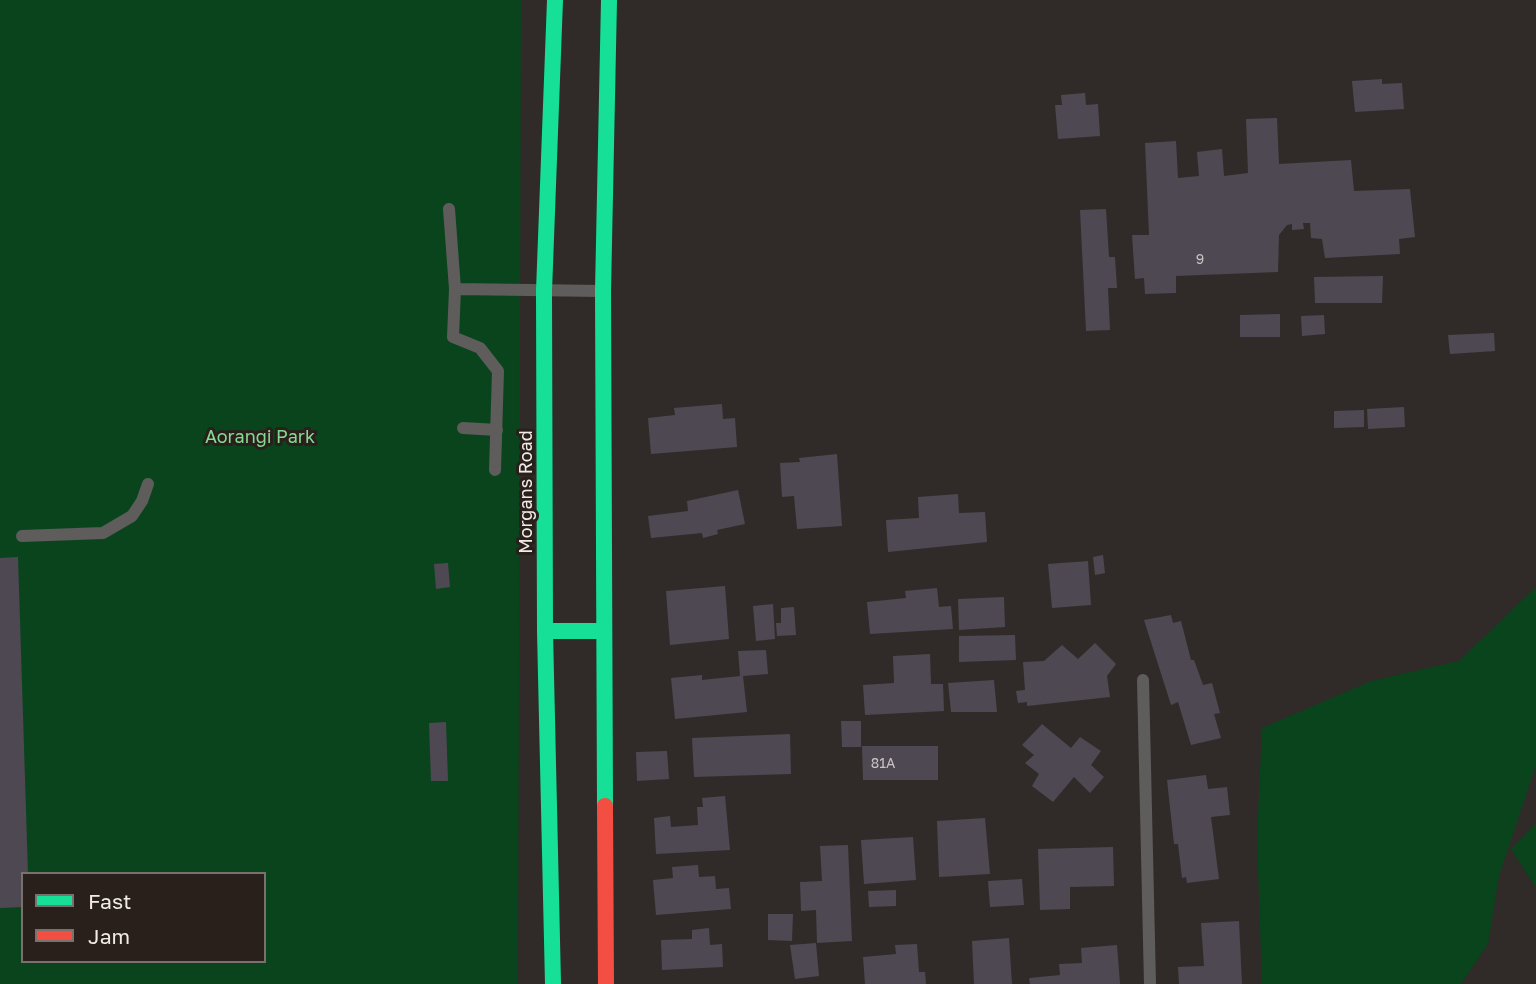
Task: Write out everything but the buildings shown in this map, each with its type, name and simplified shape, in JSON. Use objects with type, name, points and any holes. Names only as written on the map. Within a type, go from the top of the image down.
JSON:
[{"type":"street","name":"Morgans Road","points":[[553,984],[545,631],[544,291],[555,0]]},
{"type":"street","points":[[606,984],[603,291],[609,0]]},
{"type":"street","points":[[545,631],[603,631]]},
{"type":"lane","points":[[449,209],[455,289],[453,337],[480,348],[498,371],[495,470]]},
{"type":"lane","points":[[455,289],[603,291]]},
{"type":"lane","points":[[463,428],[497,430]]},
{"type":"lane","points":[[22,536],[103,533],[132,516],[142,501],[148,484]]},
{"type":"lane","points":[[1143,680],[1150,984]]},
{"type":"green space","name":"Aorangi Park","points":[[0,0],[521,0],[518,984],[0,984]]},
{"type":"green space","points":[[1536,587],[1536,765],[1499,876],[1488,944],[1461,984],[1262,984],[1257,838],[1262,728],[1371,681],[1459,661]]},
{"type":"green space","points":[[1536,823],[1536,888],[1511,849]]},
{"type":"traffic: fast","points":[[553,984],[545,631],[544,291],[555,0]]},
{"type":"traffic: fast","points":[[605,806],[603,291],[609,0]]},
{"type":"traffic: fast","points":[[545,631],[603,631]]},
{"type":"traffic: jam","points":[[605,806],[606,984]]}]
